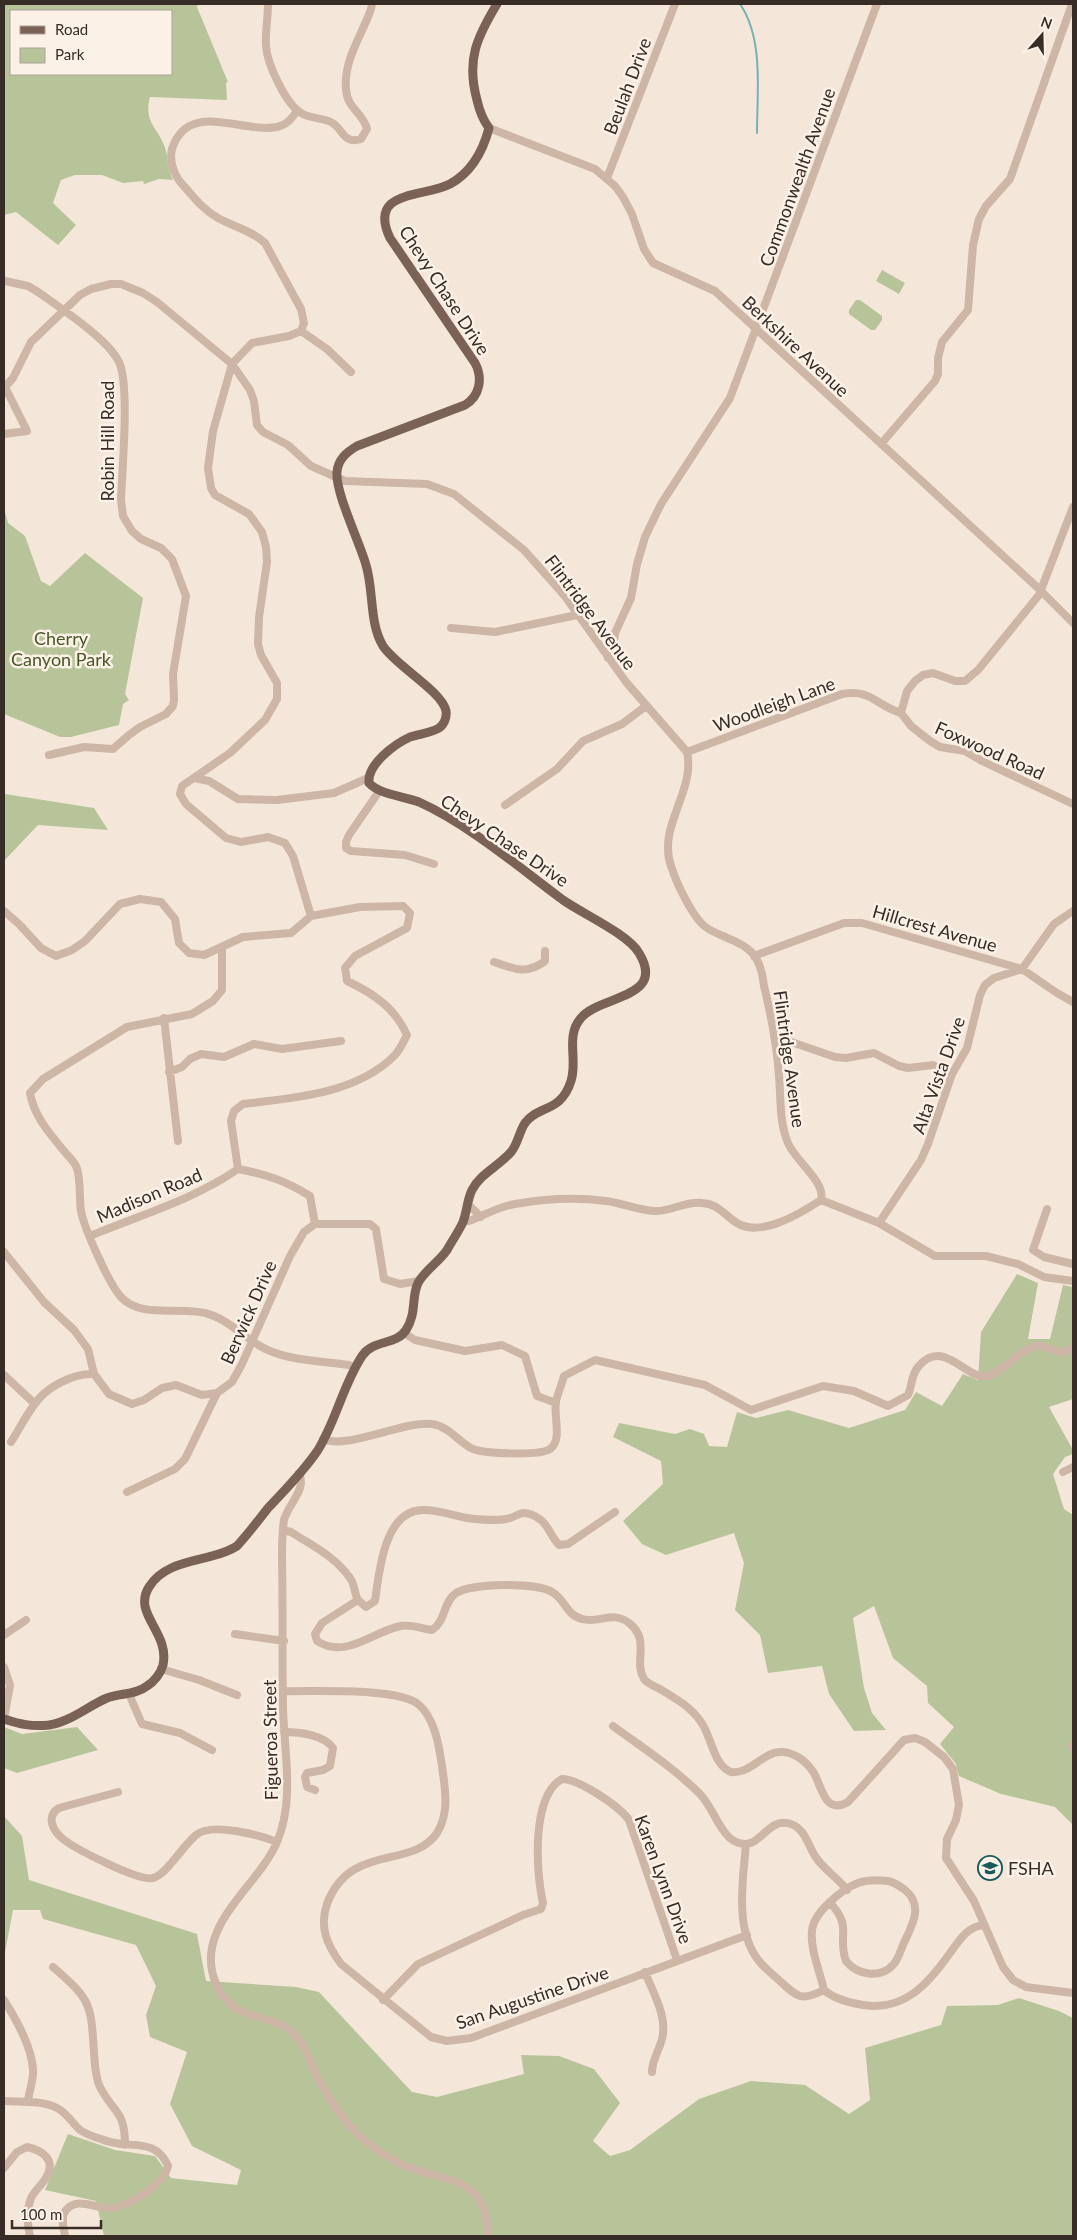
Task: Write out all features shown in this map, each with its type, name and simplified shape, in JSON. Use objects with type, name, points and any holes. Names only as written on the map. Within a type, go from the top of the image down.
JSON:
[{"type":"main road","points":[[488,128],[474,90],[472,64],[479,36],[495,4]]},
{"type":"main road","name":"Chevy Chase Drive","points":[[337,477],[340,462],[357,446],[465,405],[478,391],[480,379],[475,363],[390,238],[384,220],[387,209],[400,198],[445,186],[466,172],[479,156],[488,128]]},
{"type":"main road","points":[[337,477],[366,567],[376,631],[382,644],[390,656],[437,697],[446,712],[445,719],[438,728],[409,738],[386,753],[374,765],[368,778]]},
{"type":"main road","name":"Chevy Chase Drive","points":[[368,778],[373,787],[419,802],[481,840],[538,879],[565,901],[630,942],[640,955],[645,969],[641,986],[635,992],[601,1005],[581,1018],[573,1034],[574,1068],[568,1089],[558,1103],[528,1119],[513,1150],[478,1181],[472,1189],[464,1221],[445,1253],[419,1281]]},
{"type":"main road","points":[[4,1719],[32,1726],[50,1725],[60,1722],[106,1698],[129,1694],[147,1686],[161,1668],[163,1642],[144,1604],[145,1594],[155,1579],[166,1571],[228,1552],[237,1546],[317,1452],[355,1368],[369,1347],[398,1338],[404,1333],[412,1319],[415,1292],[419,1281]]},
{"type":"street","points":[[268,4],[266,46],[270,64],[287,99],[303,115],[332,122],[348,140],[355,141],[364,135],[366,129],[365,124],[347,100],[346,70],[372,4]]},
{"type":"street","name":"Beulah Drive","points":[[607,178],[675,4]]},
{"type":"street","name":"Commonwealth Avenue","points":[[608,658],[613,651],[615,632],[631,598],[637,564],[645,537],[661,504],[730,398],[878,4]]},
{"type":"street","points":[[881,444],[935,381],[938,374],[939,349],[942,342],[968,310],[973,245],[979,218],[986,206],[1010,179],[1072,4]]},
{"type":"street","points":[[297,111],[289,122],[275,128],[212,122],[194,124],[187,128],[176,140],[171,159],[173,171],[178,180],[206,210],[218,219],[257,236],[265,243],[304,316],[304,324],[301,331],[289,336],[252,343],[232,364],[213,431],[208,468],[209,480],[215,495],[249,514],[262,532],[267,562],[259,616],[258,644],[261,655],[277,683],[278,691],[273,708],[265,720],[219,762],[182,786],[180,794],[186,804],[226,838],[241,842],[268,837],[285,843],[293,856],[311,916]]},
{"type":"street","name":"Berkshire Avenue","points":[[488,128],[582,163],[607,178],[615,186],[632,214],[644,249],[653,264],[710,288],[1041,591],[1073,623]]},
{"type":"street","name":"Robin Hill Road","points":[[5,281],[28,286],[104,343],[118,360],[122,370],[124,390],[121,500],[123,516],[136,535],[160,548],[172,559],[186,596],[173,674],[174,699],[170,710],[140,727],[113,749],[84,747],[49,754]]},
{"type":"street","name":"Flintridge Avenue","points":[[4,387],[13,378],[31,342],[80,295],[91,289],[111,284],[132,288],[157,302],[232,364],[250,390],[254,401],[257,425],[263,432],[288,445],[311,466],[344,480],[427,484],[454,494],[524,550],[564,595],[608,658],[646,706],[687,752]]},
{"type":"street","points":[[301,331],[327,349],[351,372]]},
{"type":"street","points":[[4,387],[27,431],[4,434]]},
{"type":"street","points":[[901,713],[907,691],[923,675],[933,673],[955,681],[966,681],[978,670],[1041,591],[1073,507]]},
{"type":"street","points":[[451,628],[495,632],[577,615]]},
{"type":"street","name":"Woodleigh Lane","points":[[687,752],[842,694],[856,691],[865,694],[888,709],[901,713]]},
{"type":"street","points":[[505,805],[557,769],[583,741],[622,724],[646,706]]},
{"type":"street","name":"Foxwood Road","points":[[901,713],[911,726],[940,747],[965,751],[1073,804]]},
{"type":"street","points":[[687,752],[689,762],[688,773],[674,814],[668,842],[670,863],[698,921],[744,947],[754,956]]},
{"type":"street","points":[[192,778],[209,781],[238,799],[278,800],[334,793],[368,778]]},
{"type":"street","points":[[380,790],[349,835],[346,848],[351,851],[405,855],[434,864]]},
{"type":"street","points":[[4,911],[41,948],[56,956],[72,950],[85,941],[120,904],[140,899],[161,902],[175,919],[179,943],[189,953],[204,955],[243,937],[290,933],[311,916],[360,907],[404,906],[410,913],[407,928],[355,956],[345,968],[347,981],[374,994],[401,1021],[407,1035],[397,1054],[374,1073],[316,1095],[242,1104],[234,1111],[231,1121],[238,1169],[262,1174],[289,1183],[310,1196],[315,1224],[370,1224],[376,1230],[384,1279],[400,1284],[419,1281]]},
{"type":"street","points":[[1022,969],[1054,924],[1073,911]]},
{"type":"street","name":"Hillcrest Avenue","points":[[754,956],[844,923],[862,922],[1022,969],[1073,1002]]},
{"type":"street","points":[[222,948],[222,990],[213,1001],[192,1014],[164,1018],[127,1027],[43,1080],[30,1093],[32,1107],[39,1119],[76,1165],[81,1213],[106,1272],[121,1297],[133,1305],[155,1310],[183,1310],[205,1313],[238,1329],[254,1342],[270,1351],[298,1358],[349,1365],[355,1368]]},
{"type":"street","points":[[494,962],[514,969],[535,968],[545,961],[545,951]]},
{"type":"street","name":"Flintridge Avenue","points":[[754,956],[761,972],[774,1036],[779,1072],[780,1105],[787,1140],[793,1154],[822,1190],[821,1200]]},
{"type":"street","name":"Alta Vista Drive","points":[[879,1223],[921,1160],[952,1074],[967,1048],[980,995],[985,985],[994,978],[1022,969]]},
{"type":"street","points":[[164,1018],[178,1140]]},
{"type":"street","points":[[774,1036],[835,1057],[846,1058],[874,1053],[899,1066],[908,1068],[933,1065],[952,1074]]},
{"type":"street","points":[[169,1072],[182,1067],[190,1059],[201,1054],[224,1057],[254,1044],[282,1049],[341,1041]]},
{"type":"street","name":"Madison Road","points":[[90,1236],[147,1212],[172,1205],[221,1181],[238,1169]]},
{"type":"street","points":[[464,1221],[481,1217],[513,1204],[557,1200],[606,1201],[657,1211],[686,1203],[701,1202],[712,1204],[722,1209],[737,1223],[744,1226],[769,1227],[810,1208],[821,1200],[879,1223],[935,1256],[986,1256],[1018,1264],[1044,1277],[1073,1281]]},
{"type":"street","points":[[468,1204],[481,1217]]},
{"type":"street","points":[[1047,1209],[1033,1250],[1044,1257],[1073,1264]]},
{"type":"street","name":"Berwick Drive","points":[[127,1492],[175,1469],[185,1459],[217,1393],[232,1382],[254,1342],[290,1256],[304,1232],[315,1224]]},
{"type":"street","points":[[4,1252],[44,1302],[74,1330],[88,1349],[94,1374],[109,1394],[132,1404],[144,1400],[162,1388],[176,1385],[202,1395],[217,1393]]},
{"type":"street","points":[[404,1333],[415,1340],[465,1351],[502,1345],[525,1356],[537,1396],[556,1403]]},
{"type":"street","points":[[324,1439],[328,1442],[348,1440],[425,1423],[443,1427],[472,1449],[517,1453],[543,1452],[552,1448],[556,1438],[556,1403],[564,1376],[595,1360],[705,1385],[751,1410],[823,1386],[854,1391],[888,1406],[908,1396],[918,1367],[927,1359],[938,1356],[949,1359],[976,1375],[987,1376],[1015,1360],[1029,1348],[1037,1345],[1060,1352],[1073,1348]]},
{"type":"street","points":[[11,1442],[35,1404],[58,1384],[76,1375],[94,1374]]},
{"type":"street","points":[[4,1375],[35,1404]]},
{"type":"street","points":[[1062,1472],[1073,1467]]},
{"type":"street","name":"Figueroa Street","points":[[299,1473],[302,1479],[300,1489],[286,1513],[283,1530],[283,1692],[288,1796],[284,1821],[277,1842],[266,1862],[221,1925],[213,1941],[210,1955],[211,1968],[222,1995],[234,2008],[249,2016],[283,2026],[294,2034],[305,2047],[319,2081],[330,2098],[355,2133],[370,2146],[390,2159],[412,2169],[451,2179],[465,2185],[478,2198],[484,2209],[488,2219],[488,2236]]},
{"type":"street","points":[[283,1530],[291,1532],[344,1569],[352,1580],[358,1600],[366,1607],[375,1601],[378,1575],[389,1537],[396,1524],[412,1511],[424,1509],[490,1520],[510,1518],[526,1513],[542,1520],[559,1545],[568,1544],[615,1512]]},
{"type":"street","points":[[358,1600],[322,1623],[316,1634],[317,1641],[325,1646],[336,1648],[355,1644],[401,1626],[413,1625],[432,1630],[438,1626],[447,1602],[457,1593],[473,1588],[517,1584],[537,1586],[552,1591],[558,1596],[569,1612],[578,1618],[585,1620],[612,1616],[623,1618],[634,1627],[640,1638],[642,1672],[645,1680],[680,1702],[695,1715],[706,1730],[715,1753],[724,1768],[736,1773],[772,1754],[792,1754],[811,1768],[824,1797],[832,1804],[841,1805],[848,1802],[904,1740],[921,1739],[944,1757],[955,1774],[959,1806],[947,1839],[946,1858],[967,1888],[1003,1967],[1017,1983],[1034,1989],[1073,1994]]},
{"type":"street","points":[[4,1636],[26,1620]]},
{"type":"street","points":[[236,1634],[284,1641]]},
{"type":"street","points":[[4,1667],[10,1685],[4,1719]]},
{"type":"street","points":[[161,1668],[237,1695]]},
{"type":"street","name":"San Augustine Drive","points":[[283,1692],[392,1694],[418,1703],[431,1719],[440,1755],[447,1800],[443,1821],[436,1834],[422,1846],[399,1855],[367,1862],[350,1871],[337,1886],[324,1913],[324,1932],[332,1952],[341,1964],[431,2037],[447,2041],[471,2038],[747,1935]]},
{"type":"street","points":[[129,1694],[142,1724],[180,1733],[212,1750]]},
{"type":"street","points":[[613,1726],[649,1750],[702,1796],[729,1837],[746,1844],[757,1841],[770,1827],[776,1824],[791,1824],[801,1830],[816,1857],[847,1890]]},
{"type":"street","points":[[284,1732],[294,1732],[319,1738],[329,1742],[333,1748],[330,1766],[323,1770],[307,1773],[305,1777],[307,1787],[315,1790]]},
{"type":"street","name":"Karen Lynn Drive","points":[[384,2000],[418,1964],[523,1915],[541,1909],[543,1902],[537,1853],[538,1829],[553,1786],[562,1779],[568,1779],[582,1785],[623,1812],[629,1820],[677,1960]]},
{"type":"street","points":[[118,1792],[59,1808],[53,1812],[51,1818],[52,1826],[57,1834],[68,1843],[138,1878],[153,1878],[163,1872],[197,1834],[217,1830],[238,1831],[264,1836],[277,1842]]},
{"type":"street","points":[[746,1844],[743,1907],[747,1935],[758,1960],[793,1994],[807,1997],[824,1990]]},
{"type":"street","points":[[830,1903],[837,1909],[844,1923],[844,1957],[849,1965],[858,1971],[880,1973],[889,1969],[897,1959],[914,1922],[916,1912],[912,1898],[906,1891],[890,1881],[866,1882],[847,1890],[830,1903],[817,1915],[811,1933],[824,1990],[839,1998],[868,2006],[890,2005],[908,1999],[941,1967],[963,1935],[972,1928],[984,1925]]},
{"type":"street","points":[[53,1967],[81,1992],[88,2003],[92,2018],[95,2067],[98,2080],[126,2127],[125,2145]]},
{"type":"street","points":[[645,1972],[664,2025],[662,2040],[652,2065],[652,2072]]},
{"type":"street","points":[[4,2000],[17,2020],[31,2057],[33,2071],[28,2101]]},
{"type":"street","points":[[4,2101],[28,2101],[57,2108],[80,2130],[104,2141],[125,2145],[150,2146],[159,2151],[168,2166],[160,2182],[132,2200],[111,2208],[86,2204],[70,2206],[65,2210],[62,2218],[65,2236]]},
{"type":"street","points":[[4,2168],[17,2152],[27,2147],[43,2152],[47,2158],[50,2167],[47,2176],[31,2199],[27,2216],[30,2236]]},
{"type":"green space","points":[[4,4],[198,4],[197,7],[228,82],[226,83],[227,100],[150,97],[148,106],[150,120],[163,143],[173,180],[159,179],[144,184],[143,181],[123,183],[102,175],[75,175],[61,180],[53,203],[76,225],[58,245],[16,212],[4,215]]},
{"type":"green space","points":[[882,270],[905,283],[899,294],[876,281]]},
{"type":"green space","points":[[856,300],[860,300],[882,316],[882,320],[875,330],[871,330],[849,314],[849,310]]},
{"type":"green space","name":"Cherry Canyon Park","points":[[4,508],[8,523],[25,536],[41,581],[50,586],[85,553],[143,598],[125,694],[129,700],[123,704],[119,725],[71,737],[60,737],[4,714]]},
{"type":"green space","points":[[4,792],[5,794],[94,808],[108,830],[38,825],[4,861]]},
{"type":"green space","points":[[1017,1274],[1038,1283],[1028,1339],[1050,1339],[1063,1285],[1073,1287],[1073,1399],[1049,1407],[1073,1450],[1073,1454],[1065,1457],[1053,1474],[1064,1509],[1073,1515],[1073,1825],[1055,1807],[1001,1794],[959,1776],[956,1764],[940,1744],[954,1727],[928,1703],[927,1686],[893,1658],[874,1606],[853,1618],[864,1688],[872,1713],[886,1730],[854,1731],[829,1694],[822,1666],[768,1673],[760,1635],[735,1610],[744,1563],[734,1533],[666,1555],[642,1544],[623,1521],[663,1484],[661,1461],[613,1437],[619,1423],[675,1434],[690,1429],[704,1434],[709,1446],[727,1447],[737,1412],[756,1418],[788,1410],[849,1428],[905,1410],[916,1392],[942,1406],[963,1374],[978,1380],[981,1332]]},
{"type":"green space","points":[[4,1727],[22,1734],[77,1727],[98,1750],[17,1773],[4,1768]]},
{"type":"green space","points":[[4,1816],[22,1836],[29,1880],[197,1934],[206,1981],[296,1987],[319,1992],[412,2092],[437,2097],[524,2074],[521,2055],[559,2056],[594,2069],[620,2103],[593,2141],[610,2156],[630,2150],[699,2099],[751,2081],[805,2085],[849,2114],[870,2100],[865,2048],[941,2025],[947,2006],[998,2005],[1019,1998],[1059,2011],[1073,2018],[1073,2236],[104,2236],[96,2201],[45,2190],[68,2134],[115,2150],[155,2156],[171,2178],[237,2185],[241,2170],[192,2146],[170,2104],[187,2052],[150,2037],[146,2015],[156,1986],[136,1945],[43,1919],[40,1910],[13,1910],[4,1958]]},
{"type":"waterway","points":[[740,4],[748,18],[756,49],[758,66],[757,133]]},
{"type":"place","name":"FSHA","points":[[990,1868]]}]
